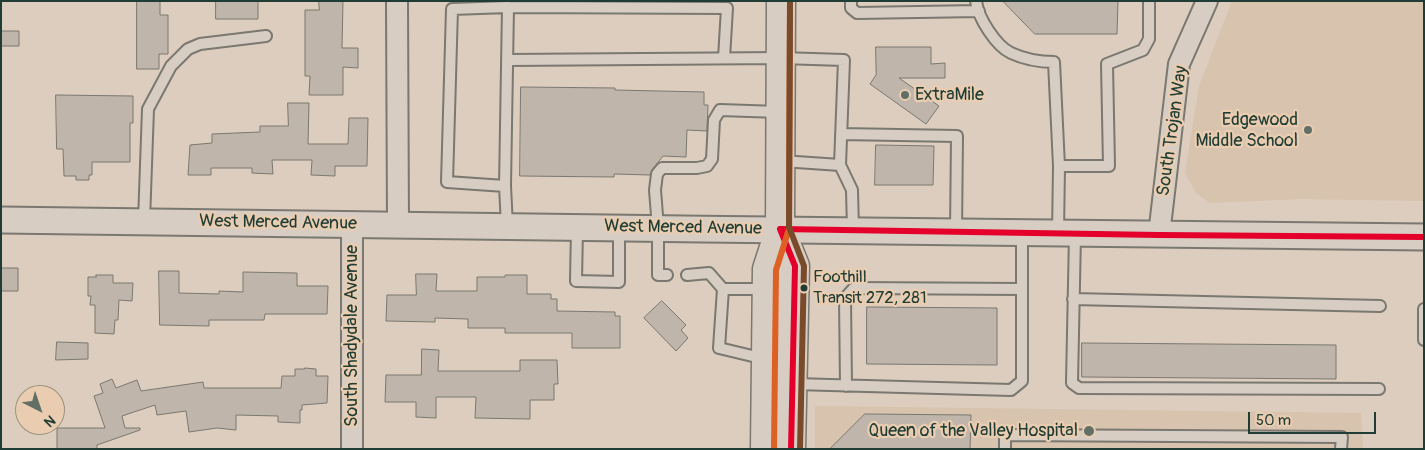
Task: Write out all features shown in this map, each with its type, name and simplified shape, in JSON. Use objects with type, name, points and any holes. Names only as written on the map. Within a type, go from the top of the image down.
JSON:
[{"type":"main road","points":[[765,449],[767,269],[780,229],[781,1]]},
{"type":"main road","points":[[780,229],[795,266],[792,449]]},
{"type":"street","points":[[396,1],[398,225]]},
{"type":"street","name":"South Trojan Way","points":[[1159,235],[1180,64],[1207,1]]},
{"type":"street","name":"West Merced Avenue","points":[[1,220],[1424,237]]},
{"type":"street","name":"South Shadydale Avenue","points":[[352,223],[352,449]]},
{"type":"lane","points":[[850,1],[851,8],[858,13],[977,6],[984,24],[994,39],[1010,53],[1040,62],[1054,62],[1059,166],[1073,299],[1072,382],[1079,388],[1380,389]]},
{"type":"lane","points":[[1059,166],[1109,166],[1108,64],[1143,50],[1149,39],[1149,1]]},
{"type":"lane","points":[[505,186],[447,182],[452,9],[508,6],[727,8],[724,58]]},
{"type":"lane","points":[[507,226],[505,186],[508,6]]},
{"type":"lane","points":[[144,221],[148,109],[171,66],[188,49],[200,44],[266,36]]},
{"type":"lane","points":[[507,60],[724,58],[844,60],[840,165],[852,190],[854,230]]},
{"type":"lane","points":[[667,275],[658,275],[658,228],[655,190],[657,174],[662,168],[697,168],[708,166],[712,159],[714,120],[717,112],[724,109],[780,112]]},
{"type":"lane","points":[[841,134],[957,136],[956,232]]},
{"type":"lane","points":[[780,161],[840,165]]},
{"type":"lane","points":[[576,227],[576,281],[585,282],[619,282],[619,227]]},
{"type":"lane","points":[[792,384],[1011,390],[1022,381],[1022,233]]},
{"type":"lane","points":[[687,275],[709,273],[723,289],[719,348],[766,359]]},
{"type":"lane","points":[[846,386],[845,298],[854,288],[1022,289]]},
{"type":"lane","points":[[723,289],[767,289]]},
{"type":"lane","points":[[1073,299],[1380,306]]},
{"type":"lane","points":[[1424,309],[1424,340]]},
{"type":"lane","points":[[1004,449],[1005,435],[1024,435],[1342,437],[1342,449]]},
{"type":"shaded area","name":"Edgewood Middle School","points":[[1232,1],[1424,1],[1424,201],[1301,199],[1210,203],[1196,193],[1185,173],[1199,86]]},
{"type":"shaded area","name":"Queen of the Valley Hospital","points":[[815,406],[1361,413],[1363,449],[815,449]]},
{"type":"building","points":[[137,1],[160,1],[160,15],[168,15],[168,54],[159,54],[159,69],[137,69]]},
{"type":"building","points":[[216,1],[258,1],[258,19],[216,19]]},
{"type":"building","points":[[319,1],[343,1],[342,48],[358,48],[358,68],[343,67],[343,95],[309,95],[310,76],[305,76],[305,10],[319,10]]},
{"type":"building","points":[[1003,1],[1118,1],[1117,34],[1035,34]]},
{"type":"building","points":[[1,31],[19,31],[19,46],[1,46]]},
{"type":"building","points":[[876,47],[931,47],[931,64],[945,63],[945,78],[899,78],[939,106],[926,124],[870,84],[876,75]]},
{"type":"building","points":[[521,87],[615,88],[615,90],[704,92],[704,105],[708,105],[707,131],[687,130],[686,157],[663,156],[650,175],[614,174],[614,177],[520,176]]},
{"type":"building","points":[[56,95],[133,96],[133,123],[130,123],[130,162],[92,162],[92,175],[89,175],[89,180],[76,180],[76,176],[64,176],[63,149],[57,149]]},
{"type":"building","points":[[288,103],[309,103],[308,144],[348,144],[349,118],[368,118],[367,166],[335,166],[335,176],[311,175],[312,160],[272,160],[273,174],[252,173],[252,168],[211,168],[211,175],[188,175],[190,145],[212,143],[212,134],[260,132],[260,126],[288,126]]},
{"type":"building","points":[[876,145],[934,146],[933,185],[875,185]]},
{"type":"building","points":[[1,268],[18,268],[18,291],[1,291]]},
{"type":"building","points":[[159,271],[179,271],[179,293],[219,294],[219,291],[243,292],[243,272],[297,273],[297,286],[328,286],[327,314],[265,314],[264,320],[209,320],[209,326],[160,325]]},
{"type":"building","points":[[416,274],[437,274],[436,291],[477,291],[477,277],[527,275],[527,294],[551,294],[551,299],[557,299],[557,311],[615,312],[615,316],[620,316],[620,348],[572,348],[572,333],[505,333],[505,328],[468,328],[468,319],[435,318],[435,322],[386,321],[387,295],[416,295]]},
{"type":"building","points":[[96,275],[113,275],[113,283],[133,283],[132,301],[119,300],[118,320],[115,320],[114,334],[95,333],[95,305],[90,305],[91,296],[88,296],[88,277],[96,277]]},
{"type":"building","points":[[662,301],[686,325],[681,330],[688,338],[676,351],[644,318]]},
{"type":"building","points":[[867,307],[997,308],[997,365],[867,364]]},
{"type":"building","points":[[57,342],[88,343],[88,359],[56,360]]},
{"type":"building","points":[[1082,343],[1336,345],[1336,379],[1082,377]]},
{"type":"building","points":[[422,349],[439,350],[438,371],[520,371],[520,360],[557,360],[558,384],[554,384],[554,400],[530,400],[530,419],[475,418],[476,397],[436,397],[436,418],[416,417],[416,402],[385,402],[386,375],[421,375]]},
{"type":"building","points":[[295,369],[316,369],[316,376],[328,376],[327,403],[302,405],[300,423],[278,422],[278,416],[236,415],[236,430],[217,428],[189,432],[186,411],[157,415],[155,405],[122,416],[125,428],[140,428],[140,430],[97,445],[97,449],[57,449],[57,435],[65,435],[65,428],[105,428],[94,396],[103,393],[100,384],[112,379],[116,388],[137,380],[141,391],[203,382],[204,388],[281,388],[282,376],[295,376]]},
{"type":"building","points":[[865,414],[971,415],[970,449],[830,449]]},
{"type":"transit line","points":[[774,449],[776,270],[789,229],[790,1]]},
{"type":"transit line","points":[[790,1],[789,227],[804,266],[800,449]]},
{"type":"transit line","points":[[780,229],[1424,237]]},
{"type":"transit line","points":[[780,229],[795,266],[791,449]]},
{"type":"place","name":"ExtraMile","points":[[905,95]]},
{"type":"place","name":"Edgewood Middle School","points":[[1308,130]]},
{"type":"place","name":"Foothill Transit 272, 281","points":[[804,288]]},
{"type":"place","name":"Queen of the Valley Hospital","points":[[1089,431]]}]
